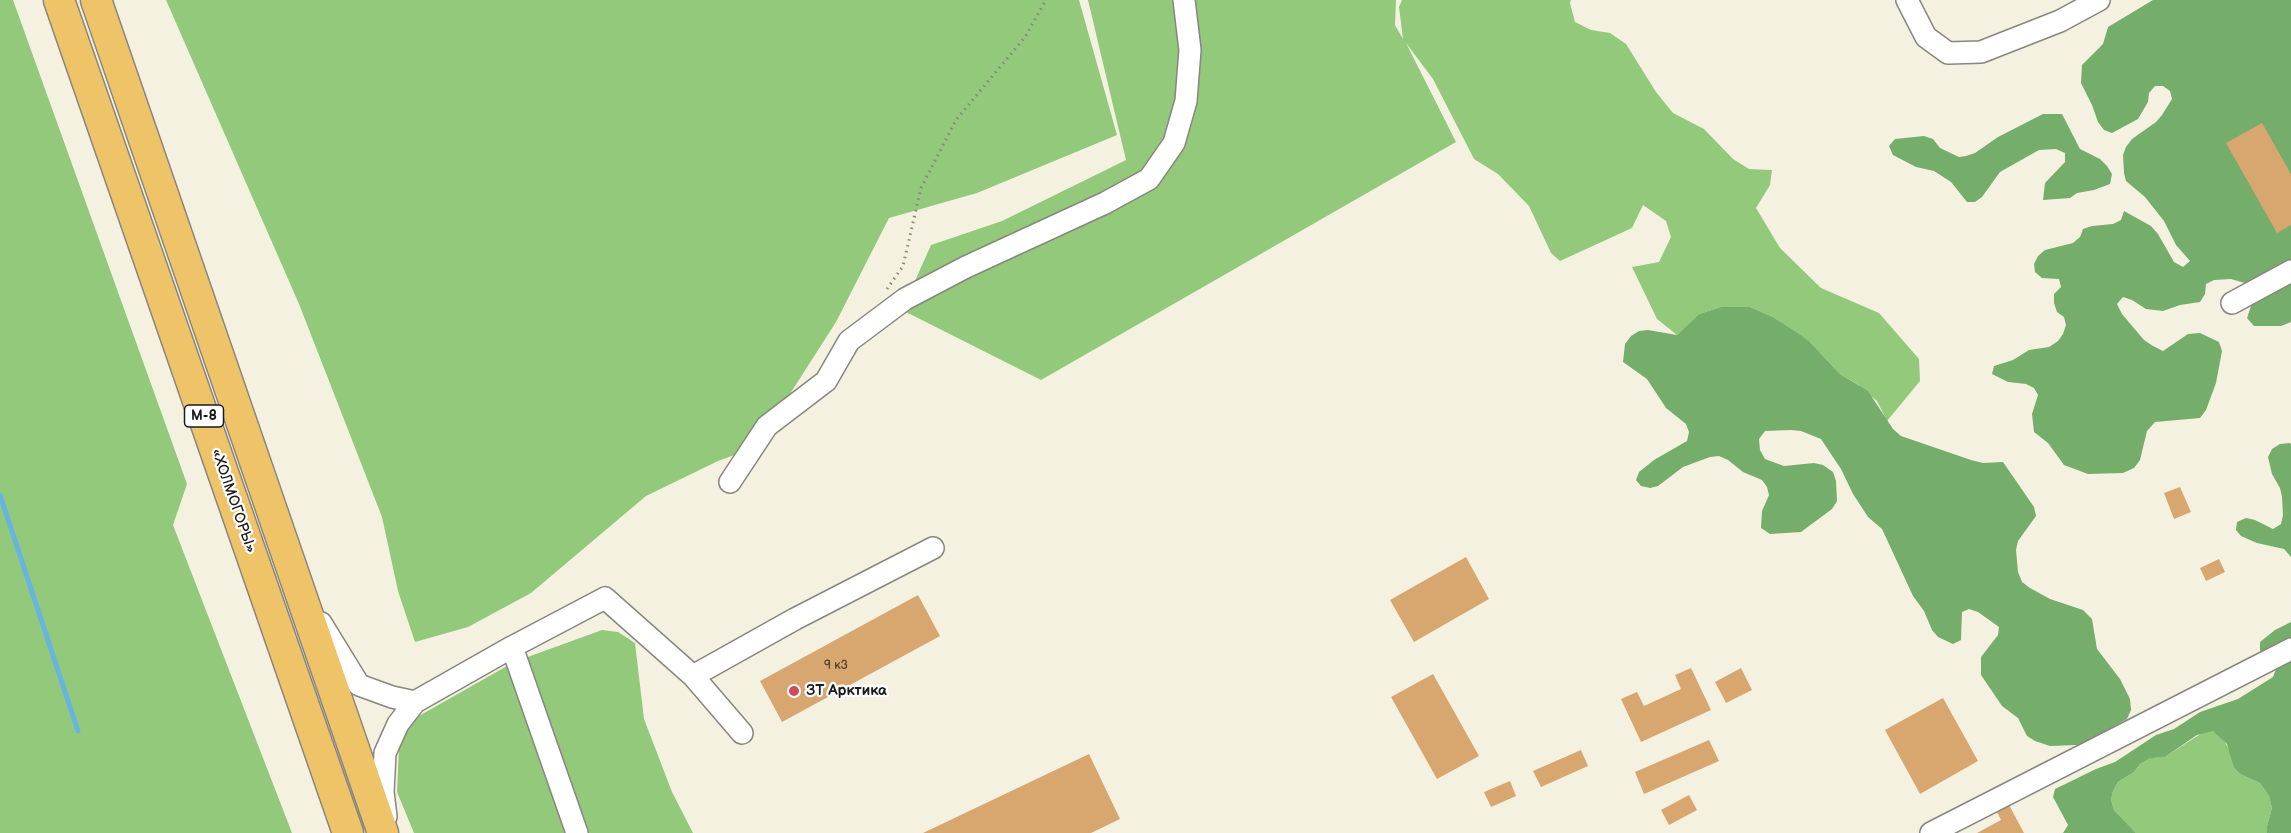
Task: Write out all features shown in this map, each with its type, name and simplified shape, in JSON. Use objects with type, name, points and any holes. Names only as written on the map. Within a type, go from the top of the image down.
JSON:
[{"type":"highway","name":"«ХОЛМОГОРЫ»","points":[[59,0],[348,833]]},
{"type":"highway","name":"М-8","points":[[96,0],[385,833]]},
{"type":"lane","points":[[730,482],[767,426],[826,381],[849,341],[905,299],[966,267],[1105,204],[1149,179],[1174,143],[1186,101],[1190,50],[1184,0]]},
{"type":"lane","points":[[1907,0],[1926,37],[1948,53],[1981,52],[2060,21],[2099,0]]},
{"type":"lane","points":[[2232,303],[2291,271]]},
{"type":"lane","points":[[693,676],[795,619],[933,548]]},
{"type":"lane","points":[[293,571],[329,638],[359,685],[392,697],[415,702]]},
{"type":"lane","points":[[385,833],[383,792],[385,753],[398,724],[415,702],[605,598],[693,676],[742,733]]},
{"type":"lane","points":[[512,647],[577,833]]},
{"type":"lane","points":[[1931,833],[2291,649]]},
{"type":"path","points":[[883,294],[903,266],[921,188],[956,120],[1025,37],[1046,0]]},
{"type":"green space","points":[[0,0],[13,0],[187,484],[173,525],[292,833],[0,833]]},
{"type":"green space","points":[[166,0],[1079,0],[1117,135],[977,193],[889,218],[836,322],[756,447],[718,461],[646,496],[531,593],[468,627],[415,642],[398,591],[382,517],[299,304]]},
{"type":"green space","points":[[1088,0],[1396,0],[1395,25],[1403,39],[1399,7],[1402,0],[1571,0],[1575,22],[1591,30],[1610,33],[1626,44],[1656,92],[1673,113],[1704,129],[1733,159],[1749,169],[1772,170],[1770,185],[1756,208],[1780,248],[1821,288],[1879,313],[1919,359],[1920,381],[1887,421],[1877,401],[1857,384],[1840,374],[1810,342],[1773,317],[1750,307],[1721,307],[1699,314],[1677,335],[1657,319],[1632,267],[1659,262],[1671,237],[1666,221],[1643,205],[1632,228],[1560,261],[1551,253],[1529,206],[1498,174],[1474,159],[1433,79],[1406,43],[1456,142],[1041,380],[902,310],[931,245],[1002,221],[1126,160]]},
{"type":"green space","points":[[2153,0],[2291,0],[2291,322],[2281,326],[2254,326],[2247,318],[2253,300],[2248,284],[2231,279],[2214,280],[2206,284],[2205,294],[2200,302],[2180,305],[2163,311],[2146,309],[2123,297],[2117,304],[2122,314],[2144,340],[2163,351],[2188,334],[2200,333],[2219,342],[2222,351],[2216,383],[2206,410],[2200,418],[2155,422],[2147,431],[2140,460],[2134,468],[2123,473],[2088,474],[2064,465],[2048,443],[2034,432],[2032,414],[2038,395],[2034,388],[2026,384],[2008,382],[1992,374],[1994,366],[2013,360],[2029,350],[2049,347],[2063,334],[2066,325],[2064,317],[2057,312],[2054,303],[2054,294],[2061,287],[2059,279],[2042,278],[2035,272],[2034,264],[2045,250],[2073,243],[2080,237],[2083,229],[2113,224],[2121,220],[2124,211],[2151,226],[2174,262],[2183,267],[2190,261],[2176,245],[2164,221],[2145,197],[2126,181],[2124,173],[2123,155],[2126,147],[2132,139],[2162,115],[2172,99],[2170,91],[2163,86],[2155,86],[2149,93],[2148,102],[2138,119],[2112,133],[2104,130],[2098,122],[2081,83],[2082,65],[2103,44],[2108,27]]},
{"type":"green space","points":[[2043,114],[2062,114],[2080,149],[2100,159],[2107,166],[2112,174],[2110,184],[2077,193],[2070,198],[2043,200],[2045,183],[2065,162],[2065,153],[2056,149],[2039,150],[2000,172],[1982,197],[1975,202],[1967,202],[1951,182],[1934,171],[1916,167],[1893,155],[1889,146],[1895,139],[1924,136],[1933,139],[1940,148],[1959,157],[1966,156]]},
{"type":"green space","points":[[1721,307],[1750,307],[1773,317],[1802,336],[1840,374],[1868,391],[1893,429],[1901,436],[1971,460],[1983,463],[2003,462],[2034,507],[2036,516],[2018,541],[2016,550],[2018,572],[2022,582],[2050,599],[2083,610],[2092,619],[2097,649],[2120,679],[2130,699],[2131,710],[2127,719],[2077,745],[2050,746],[2027,736],[2018,718],[2002,706],[1981,675],[1981,657],[1998,635],[1999,627],[1978,612],[1969,609],[1962,612],[1961,640],[1953,644],[1938,637],[1913,596],[1882,529],[1868,517],[1821,439],[1801,431],[1791,430],[1765,431],[1759,439],[1760,450],[1765,459],[1784,466],[1814,463],[1823,465],[1833,472],[1837,501],[1832,509],[1801,532],[1770,534],[1761,528],[1762,511],[1769,495],[1767,487],[1762,480],[1743,472],[1719,456],[1683,467],[1658,486],[1650,488],[1641,486],[1636,480],[1639,472],[1654,460],[1687,441],[1689,432],[1686,424],[1666,408],[1647,379],[1623,362],[1625,344],[1639,331],[1648,330],[1677,335],[1699,314]]},
{"type":"green space","points":[[2290,443],[2291,557],[2284,549],[2257,543],[2241,536],[2236,530],[2237,522],[2246,518],[2273,529],[2281,524],[2282,497],[2272,474],[2268,457],[2272,449],[2280,444]]},
{"type":"green space","points":[[2291,622],[2291,642],[2265,658],[2260,650],[2260,642],[2275,630]]},
{"type":"green space","points":[[602,630],[618,632],[635,643],[644,719],[672,792],[693,833],[414,833],[397,792],[399,745],[410,721],[514,662]]},
{"type":"green space","points":[[2291,660],[2291,833],[2267,833],[2272,808],[2269,796],[2260,783],[2240,774],[2234,768],[2227,744],[2213,731],[2197,735],[2165,757],[2149,759],[2118,782],[2111,800],[2114,810],[2136,833],[2063,833],[2068,825],[2053,797],[2055,789],[2115,762],[2156,735],[2174,729],[2200,712],[2238,699],[2273,677],[2276,669]]},
{"type":"green space","points":[[2205,731],[2213,731],[2222,737],[2230,751],[2234,768],[2240,774],[2260,783],[2269,796],[2272,808],[2267,833],[2136,833],[2114,810],[2111,800],[2118,782],[2134,772],[2140,764],[2157,756],[2165,757]]},
{"type":"building","points":[[2262,123],[2291,174],[2291,225],[2277,233],[2226,143]]},
{"type":"building","points":[[2180,487],[2191,512],[2174,519],[2164,493]]},
{"type":"building","points":[[1466,557],[1489,599],[1414,642],[1390,600]]},
{"type":"building","points":[[2219,559],[2225,572],[2206,581],[2200,568]]},
{"type":"building","points":[[918,595],[940,636],[782,722],[760,681]]},
{"type":"building","points":[[1691,668],[1711,710],[1641,742],[1621,699],[1637,692],[1644,706],[1681,689],[1675,675]]},
{"type":"building","points":[[1741,668],[1752,690],[1726,703],[1715,682]]},
{"type":"building","points":[[1433,674],[1479,756],[1437,779],[1391,697]]},
{"type":"building","points":[[1943,698],[1978,761],[1920,794],[1885,730]]},
{"type":"building","points":[[1709,740],[1719,761],[1644,794],[1635,772]]},
{"type":"building","points":[[1581,750],[1588,766],[1541,787],[1533,771]]},
{"type":"building","points":[[1089,754],[1120,819],[1091,833],[923,833]]},
{"type":"building","points":[[1510,781],[1516,796],[1491,807],[1484,792]]},
{"type":"building","points":[[1689,795],[1697,810],[1669,825],[1661,810]]},
{"type":"building","points":[[2009,805],[2024,833],[1977,833],[2001,820],[1997,812]]},
{"type":"waterway","points":[[0,495],[78,731]]},
{"type":"place","name":"ЗТ Арктика","points":[[794,691]]}]
